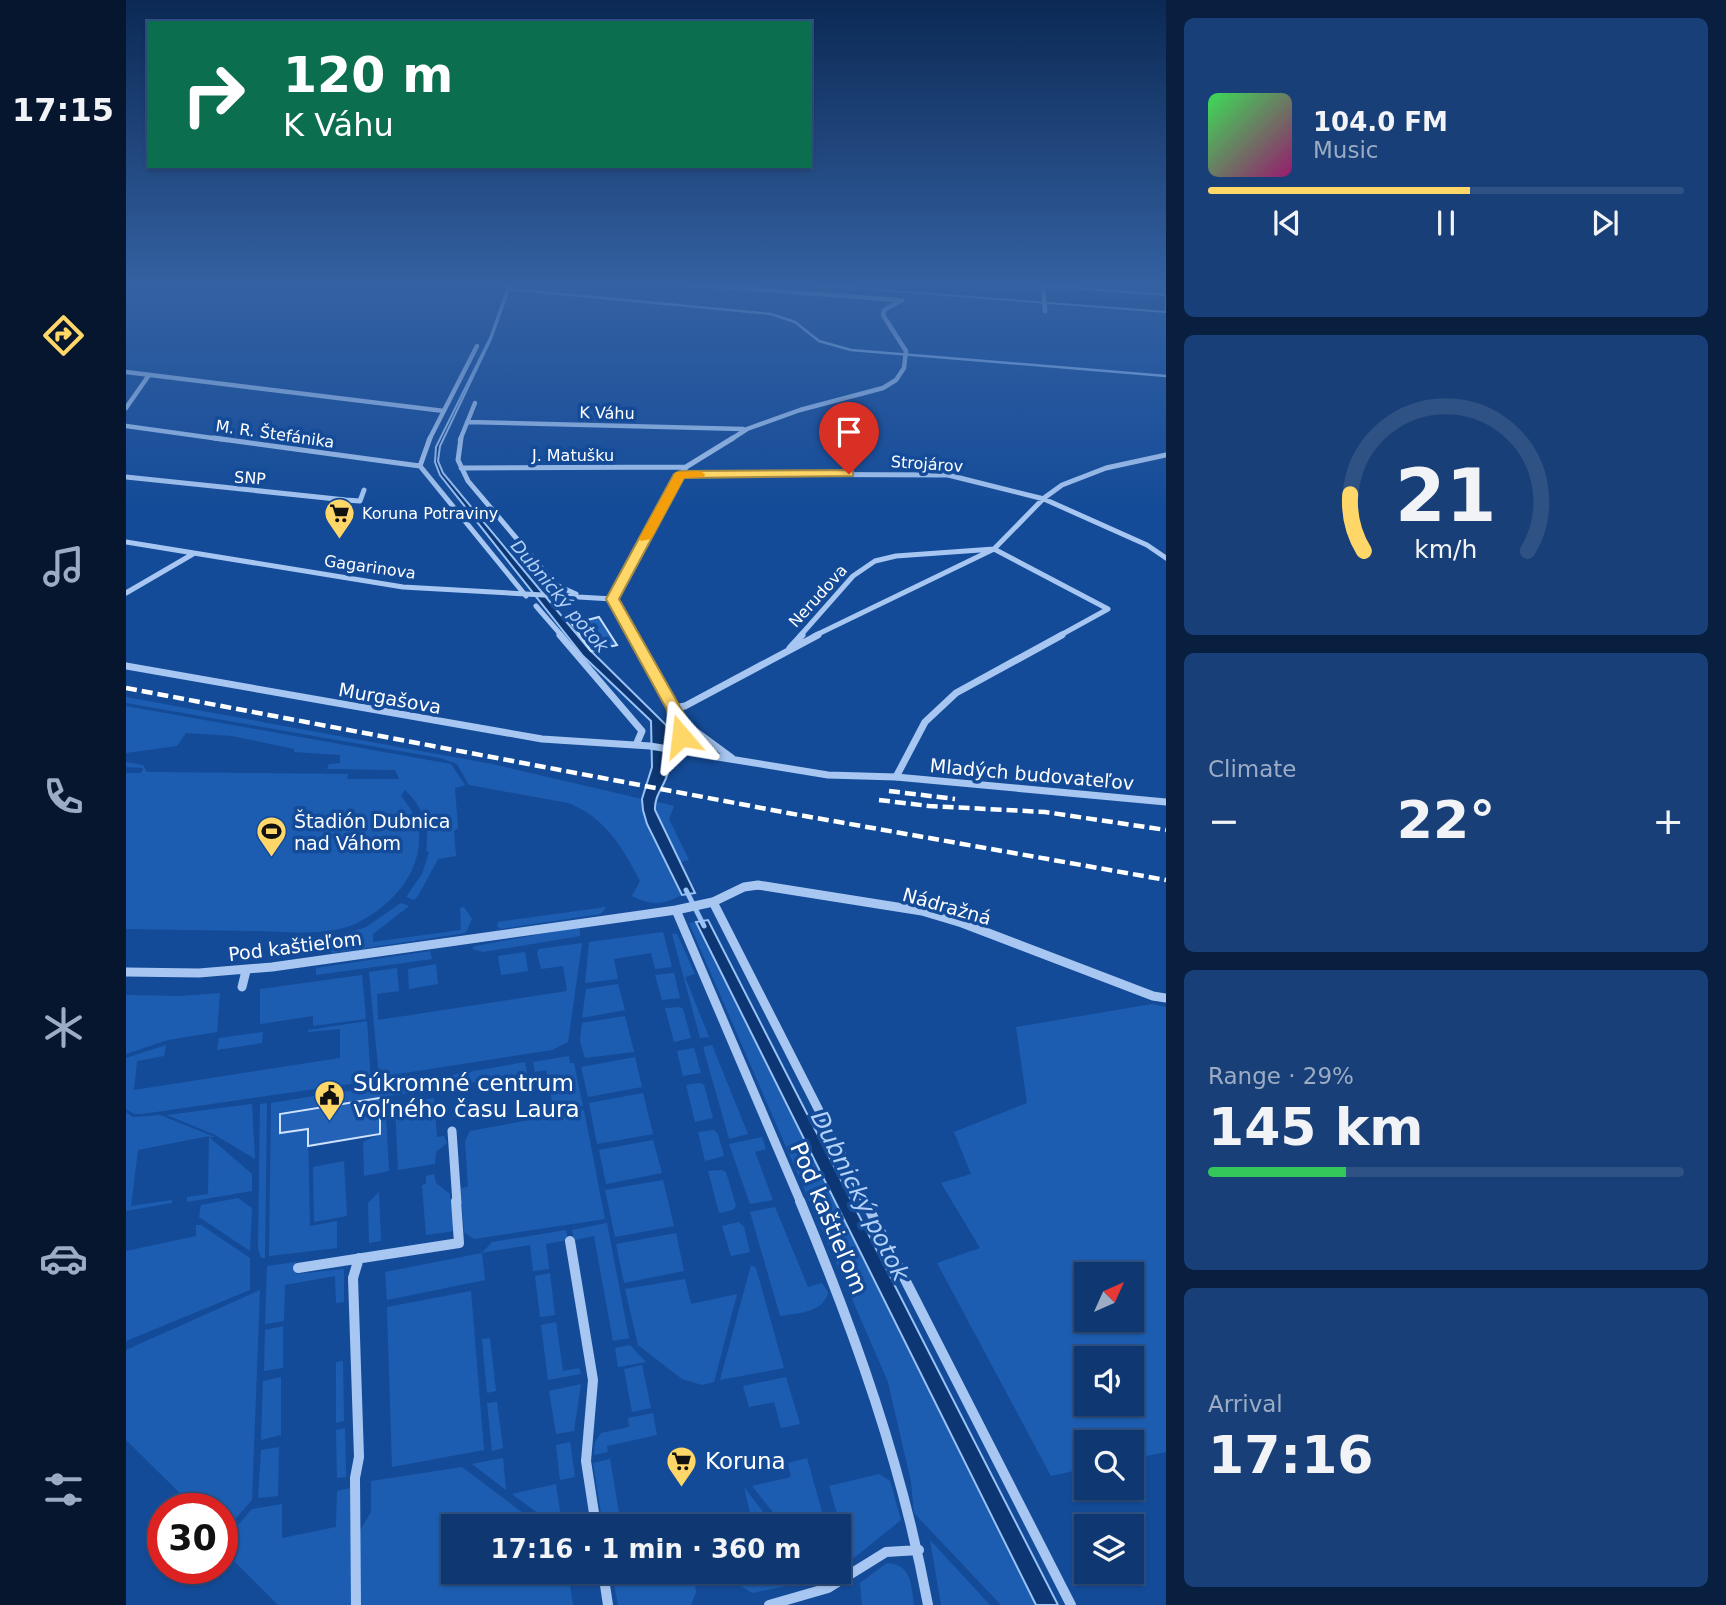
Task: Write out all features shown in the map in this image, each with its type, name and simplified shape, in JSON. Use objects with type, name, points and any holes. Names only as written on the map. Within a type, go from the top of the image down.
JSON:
[{"type":"street","points":[[470,359],[426,446],[421,466],[528,596]]},
{"type":"street","name":"K Váhu","points":[[613,599],[686,467],[747,429],[800,410],[883,388],[900,376],[906,359]]},
{"type":"street","points":[[126,372],[444,411]]},
{"type":"street","points":[[126,408],[149,374]]},
{"type":"street","points":[[475,403],[458,458],[468,481],[556,584],[583,599]]},
{"type":"street","name":"K Váhu","points":[[467,422],[747,429]]},
{"type":"street","name":"M. R. Štefánika","points":[[126,426],[421,466]]},
{"type":"street","name":"Nerudova","points":[[674,708],[685,706],[790,648],[994,549],[1013,536],[1054,489],[1120,465],[1166,455]]},
{"type":"street","name":"J. Matušku","points":[[461,468],[686,467]]},
{"type":"street","name":"Strojárov","points":[[680,474],[927,473],[968,479],[1044,499]]},
{"type":"street","name":"SNP","points":[[126,477],[186,486],[253,490],[338,500],[360,501],[364,490]]},
{"type":"street","points":[[1044,499],[1147,545],[1166,558]]},
{"type":"street","name":"Gagarinova","points":[[126,542],[391,585],[528,596],[613,599]]},
{"type":"street","name":"Nerudova","points":[[790,648],[853,576],[875,561],[896,556],[994,549]]},
{"type":"street","name":"Mladých budovateľov","points":[[895,777],[925,722],[956,693],[1108,609],[994,549]]},
{"type":"street","points":[[126,593],[193,553]]},
{"type":"street","points":[[613,599],[674,708],[679,719],[683,751]]},
{"type":"street","points":[[536,606],[642,731],[636,746]]},
{"type":"street","name":"Murgašova","points":[[126,666],[485,731],[542,739],[650,746],[671,750]]},
{"type":"street","points":[[679,719],[733,759]]},
{"type":"street","name":"Mladých budovateľov","points":[[671,750],[828,775],[895,777],[1166,802]]},
{"type":"street","name":"Nádražná","points":[[713,902],[744,887],[766,886],[922,911],[962,923],[1153,996],[1166,998]]},
{"type":"street","points":[[713,902],[1071,1605]]},
{"type":"street","name":"Pod kaštieľom","points":[[126,972],[177,976],[246,971],[676,910],[713,902]]},
{"type":"street","name":"Pod kaštieľom","points":[[676,910],[839,1293],[898,1469],[919,1550],[928,1605]]},
{"type":"street","points":[[242,987],[246,971]]},
{"type":"street","points":[[298,1268],[458,1243],[452,1131]]},
{"type":"street","points":[[570,1241],[593,1380],[586,1461],[594,1514]]},
{"type":"street","points":[[356,1605],[355,1478],[359,1457],[354,1278],[359,1258]]},
{"type":"street","points":[[769,1605],[828,1588],[886,1552],[919,1550]]},
{"type":"street","points":[[605,1584],[608,1605]]},
{"type":"shaded area","points":[[482,359],[440,446],[438,461],[443,473],[589,649],[666,725],[670,761],[655,810],[695,893],[682,895],[647,824],[643,810],[642,799],[652,767],[651,721],[583,656],[440,475],[435,462],[436,447]]},
{"type":"shaded area","points":[[126,697],[492,764],[642,799],[647,824],[682,895],[657,903],[632,896],[640,881],[619,845],[592,816],[568,803],[469,785],[457,764],[440,758],[126,703]]},
{"type":"shaded area","name":"Štadión Dubnica nad Váhom","points":[[126,706],[451,764],[465,785],[455,788],[458,828],[454,831],[456,856],[438,859],[418,896],[414,900],[406,897],[422,874],[429,852],[426,851],[427,833],[421,810],[405,790],[401,796],[412,812],[418,828],[419,846],[414,865],[390,900],[355,924],[331,931],[305,932],[126,929],[126,773],[141,773],[143,768],[126,767],[126,762],[143,765],[147,772],[348,774],[347,779],[399,779],[395,770],[327,769],[329,764],[340,763],[340,755],[294,752],[294,749],[232,736],[186,733],[177,746],[126,753]]},
{"type":"shaded area","points":[[654,801],[674,806],[669,819],[689,860],[680,862],[656,816]]},
{"type":"shaded area","points":[[401,903],[409,906],[373,934],[373,942],[461,930],[460,908],[464,907],[472,919],[466,932],[460,934],[332,953],[328,948],[330,939],[366,927]]},
{"type":"shaded area","points":[[606,907],[601,914],[500,929],[497,926],[498,922]]},
{"type":"shaded area","points":[[708,920],[1058,1605],[1036,1605],[696,922]]},
{"type":"shaded area","points":[[696,922],[1036,1605],[1001,1605],[914,1513],[911,1482],[888,1382],[689,923]]},
{"type":"shaded area","points":[[580,927],[580,936],[483,952],[472,949],[475,946]]},
{"type":"shaded area","points":[[663,932],[672,967],[655,969],[651,953],[614,959],[618,979],[585,983],[589,942]]},
{"type":"shaded area","points":[[672,934],[677,934],[695,974],[685,977],[709,1037],[700,1038]]},
{"type":"shaded area","points":[[582,943],[568,1042],[552,1050],[379,1077],[369,972],[397,968],[399,991],[377,994],[378,1020],[567,991],[563,966],[541,969],[537,953],[539,949]]},
{"type":"shaded area","points":[[430,951],[432,959],[316,975],[316,968]]},
{"type":"shaded area","points":[[525,952],[528,971],[501,975],[498,956]]},
{"type":"shaded area","points":[[436,964],[438,984],[409,989],[408,969]]},
{"type":"shaded area","points":[[674,973],[680,998],[662,1000],[655,975]]},
{"type":"shaded area","points":[[362,975],[366,1019],[313,1026],[313,1016],[260,1024],[260,989]]},
{"type":"shaded area","points":[[618,984],[625,1010],[582,1018],[586,989]]},
{"type":"shaded area","points":[[220,993],[217,1032],[168,1040],[126,1054],[126,995],[180,996]]},
{"type":"shaded area","points":[[1152,1004],[1166,1007],[1166,1452],[1144,1457],[1144,1430],[1074,1430],[1074,1471],[1051,1476],[937,1263],[980,1248],[941,1183],[971,1174],[954,1132],[1027,1103],[1016,1027]]},
{"type":"shaded area","points":[[665,1008],[683,1009],[691,1038],[674,1042]]},
{"type":"shaded area","points":[[625,1016],[634,1052],[585,1058],[580,1041],[582,1023]]},
{"type":"shaded area","points":[[367,1021],[371,1081],[142,1114],[134,1114],[126,1109],[126,1058],[166,1045],[164,1056],[137,1061],[134,1090],[340,1058],[340,1029],[308,1030]]},
{"type":"shaded area","points":[[263,1032],[262,1043],[217,1050],[219,1038]]},
{"type":"shaded area","points":[[712,1045],[748,1134],[729,1139],[703,1047]]},
{"type":"shaded area","points":[[694,1048],[701,1073],[683,1076],[677,1051]]},
{"type":"shaded area","points":[[569,1056],[570,1063],[574,1063],[583,1106],[540,1114],[539,1108],[553,1106],[546,1070],[535,1072],[533,1062]]},
{"type":"shaded area","points":[[635,1057],[642,1087],[588,1097],[581,1067]]},
{"type":"shaded area","points":[[525,1062],[527,1073],[452,1086],[451,1075]]},
{"type":"shaded area","points":[[445,1076],[446,1087],[328,1106],[329,1094]]},
{"type":"shaded area","points":[[686,1085],[704,1085],[713,1118],[695,1122]]},
{"type":"shaded area","points":[[643,1093],[653,1134],[597,1144],[589,1103]]},
{"type":"shaded area","points":[[320,1095],[320,1107],[281,1114],[280,1133],[308,1129],[310,1226],[337,1221],[337,1248],[269,1256],[271,1103]]},
{"type":"shaded area","points":[[434,1098],[437,1137],[444,1136],[447,1143],[436,1152],[435,1164],[398,1170],[395,1105]]},
{"type":"shaded area","points":[[267,1103],[265,1258],[261,1258],[258,1248],[260,1104]]},
{"type":"shaded area","points":[[252,1104],[255,1159],[215,1135],[167,1115]]},
{"type":"shaded area","points":[[584,1110],[605,1219],[474,1239],[464,1232],[461,1189],[468,1186],[465,1141],[470,1131]]},
{"type":"shaded area","points":[[126,1112],[133,1117],[160,1115],[215,1137],[209,1137],[252,1174],[252,1191],[187,1202],[187,1197],[208,1194],[209,1136],[138,1150],[131,1206],[172,1200],[172,1203],[126,1211]]},
{"type":"shaded area","points":[[386,1116],[389,1171],[364,1176],[363,1142],[380,1134],[380,1117]]},
{"type":"shaded area","points":[[714,1130],[718,1134],[724,1156],[705,1161],[698,1132]]},
{"type":"shaded area","points":[[762,1137],[766,1149],[755,1152],[773,1200],[750,1204],[729,1144]]},
{"type":"shaded area","points":[[653,1140],[662,1173],[606,1184],[599,1150]]},
{"type":"shaded area","points":[[344,1161],[347,1216],[314,1222],[313,1167]]},
{"type":"shaded area","points":[[708,1171],[726,1172],[736,1206],[733,1210],[719,1213]]},
{"type":"shaded area","points":[[434,1174],[436,1183],[450,1194],[454,1231],[426,1235],[422,1185],[426,1184],[426,1176]]},
{"type":"shaded area","points":[[663,1180],[674,1226],[615,1237],[605,1190]]},
{"type":"shaded area","points":[[379,1192],[381,1241],[369,1243],[368,1203]]},
{"type":"shaded area","points":[[238,1198],[252,1208],[250,1251],[199,1217],[201,1205]]},
{"type":"shaded area","points":[[775,1207],[808,1287],[822,1283],[828,1292],[821,1304],[809,1311],[780,1316],[750,1212]]},
{"type":"shaded area","points":[[739,1222],[744,1227],[750,1252],[731,1256],[722,1226]]},
{"type":"shaded area","points":[[607,1223],[629,1338],[613,1341],[594,1236],[574,1240],[572,1230]]},
{"type":"shaded area","points":[[196,1225],[201,1225],[250,1258],[250,1290],[126,1341],[126,1251],[196,1236]]},
{"type":"shaded area","points":[[566,1230],[568,1240],[546,1244],[549,1269],[533,1271],[530,1245],[482,1253],[492,1242]]},
{"type":"shaded area","points":[[676,1233],[684,1271],[624,1283],[616,1244]]},
{"type":"shaded area","points":[[482,1253],[485,1280],[387,1300],[385,1272]]},
{"type":"shaded area","points":[[296,1262],[296,1274],[344,1269],[344,1302],[336,1303],[335,1276],[285,1285],[284,1321],[265,1324],[267,1266]]},
{"type":"shaded area","points":[[751,1265],[756,1268],[784,1368],[720,1380]]},
{"type":"shaded area","points":[[550,1273],[555,1315],[540,1317],[535,1276]]},
{"type":"shaded area","points":[[685,1279],[691,1304],[737,1294],[714,1382],[702,1385],[682,1379],[638,1345],[625,1289]]},
{"type":"shaded area","points":[[260,1290],[252,1500],[238,1516],[238,1493],[180,1493],[126,1440],[126,1350]]},
{"type":"shaded area","points":[[471,1291],[484,1450],[392,1467],[387,1307]]},
{"type":"shaded area","points":[[556,1322],[563,1371],[579,1368],[581,1374],[548,1380],[541,1325]]},
{"type":"shaded area","points":[[283,1326],[283,1368],[264,1371],[265,1330]]},
{"type":"shaded area","points":[[490,1338],[496,1391],[487,1393],[482,1339]]},
{"type":"shaded area","points":[[630,1345],[646,1362],[618,1367],[615,1348]]},
{"type":"shaded area","points":[[343,1361],[344,1421],[336,1423],[336,1362]]},
{"type":"shaded area","points":[[642,1365],[651,1408],[632,1412],[624,1369]]},
{"type":"shaded area","points":[[281,1377],[281,1435],[261,1440],[263,1381]]},
{"type":"shaded area","points":[[786,1377],[800,1424],[781,1428],[774,1402],[749,1407],[743,1386]]},
{"type":"shaded area","points":[[581,1384],[574,1431],[556,1434],[549,1391]]},
{"type":"shaded area","points":[[497,1402],[503,1448],[492,1451],[487,1403]]},
{"type":"shaded area","points":[[653,1413],[657,1435],[607,1446],[608,1452],[594,1455],[595,1442],[601,1433],[629,1427],[628,1418]]},
{"type":"shaded area","points":[[345,1428],[346,1477],[337,1478],[336,1430]]},
{"type":"shaded area","points":[[570,1442],[575,1477],[560,1480],[556,1445]]},
{"type":"shaded area","points":[[279,1447],[278,1496],[258,1498],[261,1450]]},
{"type":"shaded area","points":[[503,1458],[506,1490],[472,1464]]},
{"type":"shaded area","points":[[807,1458],[823,1514],[774,1514],[752,1486],[791,1477],[788,1463]]},
{"type":"shaded area","points":[[610,1459],[619,1514],[601,1514],[593,1463]]},
{"type":"shaded area","points":[[462,1467],[524,1514],[441,1514],[441,1584],[570,1584],[573,1605],[360,1605],[358,1534],[371,1512],[371,1481]]},
{"type":"shaded area","points":[[879,1474],[890,1481],[901,1520],[854,1558],[851,1555],[851,1514],[837,1514],[829,1486]]},
{"type":"shaded area","points":[[556,1484],[560,1514],[539,1514],[512,1494]]},
{"type":"shaded area","points":[[744,1487],[765,1514],[750,1514]]},
{"type":"shaded area","points":[[350,1488],[352,1605],[278,1605],[238,1565],[238,1525],[252,1509],[282,1504],[282,1538],[336,1527],[337,1491]]},
{"type":"shaded area","points":[[930,1540],[990,1605],[941,1605]]},
{"type":"shaded area","points":[[887,1563],[901,1567],[906,1572],[911,1583],[914,1605],[862,1605],[860,1583]]},
{"type":"shaded area","points":[[614,1584],[695,1584],[696,1592],[691,1605],[618,1605]]},
{"type":"shaded area","points":[[738,1584],[797,1584],[752,1593]]},
{"type":"building","points":[[599,617],[617,645],[591,651],[572,624]]},
{"type":"building","name":"Súkromné centrum voľného času Laura","points":[[386,1097],[386,1116],[380,1117],[380,1134],[308,1146],[308,1129],[280,1133],[280,1114]]},
{"type":"waterway","points":[[959,359],[1166,376]]},
{"type":"waterway","name":"Dubnický potok","points":[[686,890],[704,926]]},
{"type":"railway","points":[[126,688],[788,813],[1166,880]]},
{"type":"railway","points":[[889,791],[955,799]]},
{"type":"railway","points":[[879,800],[929,806],[1045,812],[1166,830]]},
{"type":"slow traffic","points":[[645,539],[680,474],[700,474]]},
{"type":"place","name":"Koruna Potraviny","points":[[339,540]]},
{"type":"place","name":"Štadión Dubnica nad Váhom","points":[[271,859]]},
{"type":"place","name":"Súkromné centrum voľného času Laura","points":[[330,1123]]},
{"type":"place","name":"Koruna","points":[[682,1488]]},
{"type":"route","points":[[681,736],[679,719],[674,708],[613,599],[680,474],[849,474]]}]
